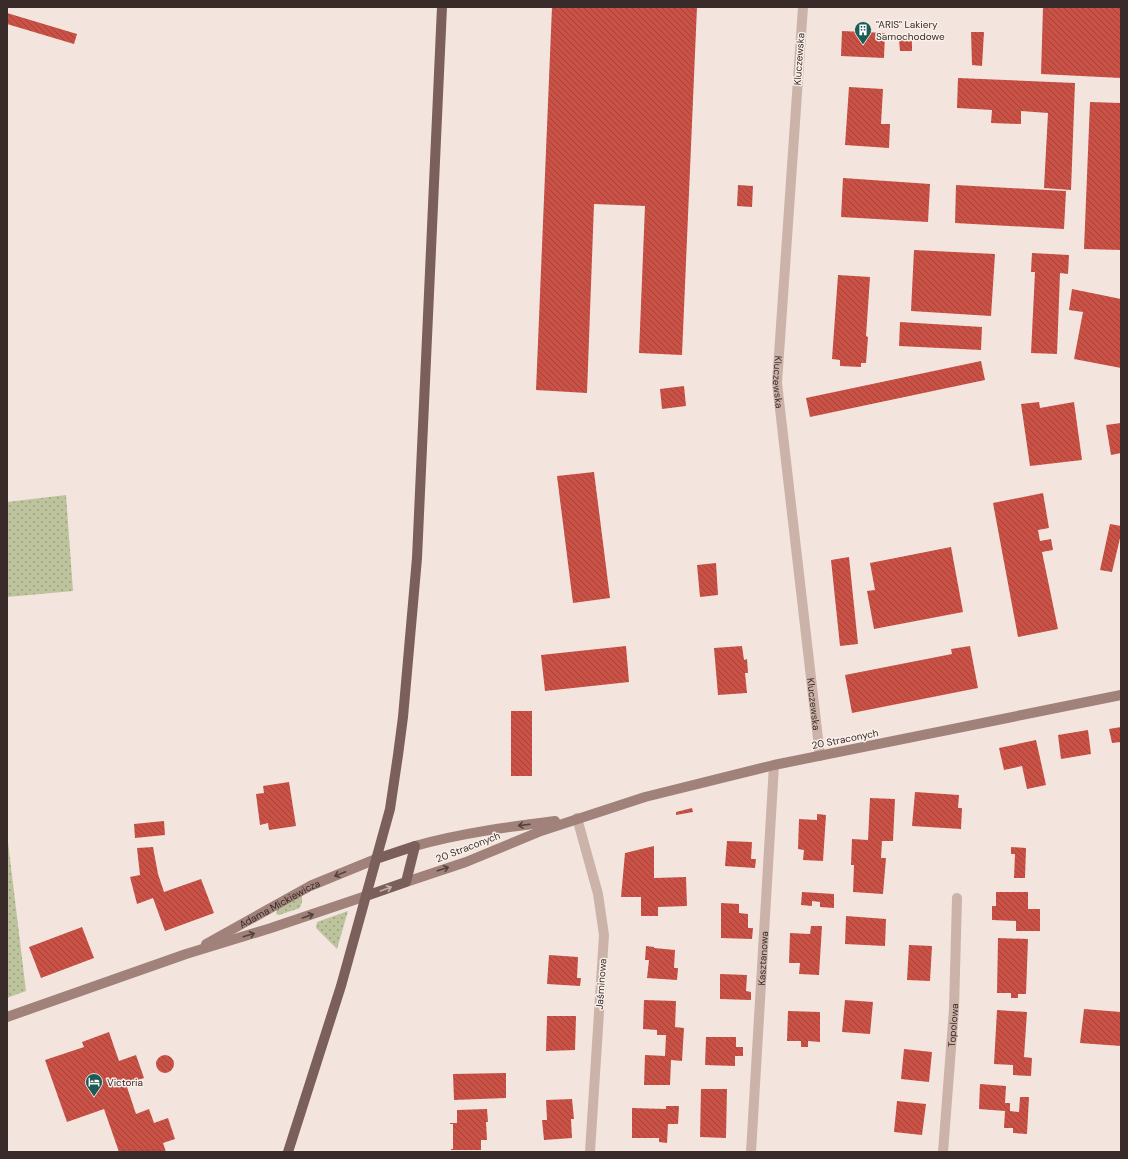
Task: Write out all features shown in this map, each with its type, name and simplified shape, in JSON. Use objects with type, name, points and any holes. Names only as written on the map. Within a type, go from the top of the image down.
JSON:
[{"type":"main road","points":[[288,1152],[341,986],[366,896],[390,809],[398,755],[403,717],[417,558],[442,7]]},
{"type":"main road","name":"20 Straconych","points":[[366,896],[466,862],[577,818],[645,797],[820,756],[1121,695]]},
{"type":"main road","name":"20 Straconych","points":[[376,859],[444,838],[577,818]]},
{"type":"main road","points":[[406,882],[415,846]]},
{"type":"main road","name":"Adama Mickiewicza","points":[[186,954],[310,886],[376,859]]},
{"type":"main road","name":"Adama Mickiewicza","points":[[7,1017],[186,954],[278,926],[366,896]]},
{"type":"street","name":"Kluczewska","points":[[802,7],[777,383],[820,756]]},
{"type":"street","name":"Kasztanowa","points":[[751,1152],[774,766]]},
{"type":"street","name":"Jaśminowa","points":[[577,818],[598,894],[604,935],[590,1152]]},
{"type":"street","name":"Topolowa","points":[[943,1152],[954,1010],[957,898]]},
{"type":"green space","points":[[66,495],[73,591],[7,597],[7,502]]},
{"type":"green space","points":[[7,834],[26,991],[7,998]]},
{"type":"green space","points":[[302,896],[300,908],[279,915],[276,914],[277,909]]},
{"type":"green space","points":[[348,911],[337,949],[316,928],[317,922]]},
{"type":"building","points":[[552,7],[697,7],[682,355],[639,353],[645,206],[594,204],[587,393],[536,390]]},
{"type":"building","points":[[1043,7],[1121,7],[1121,78],[1041,74]]},
{"type":"building","points":[[7,13],[77,34],[74,44],[7,24]]},
{"type":"building","name":"\"ARIS\" Lakiery Samochodowe","points":[[842,31],[885,33],[884,58],[841,56]]},
{"type":"building","points":[[971,32],[984,32],[982,66],[972,65]]},
{"type":"building","points":[[899,40],[912,40],[912,51],[900,51]]},
{"type":"building","points":[[958,78],[1075,83],[1071,190],[1044,188],[1048,113],[1021,111],[1021,124],[991,123],[992,110],[957,108]]},
{"type":"building","points":[[849,87],[883,89],[881,124],[890,124],[889,148],[845,145]]},
{"type":"building","points":[[1090,102],[1121,103],[1121,250],[1084,249]]},
{"type":"building","points":[[843,178],[930,184],[928,222],[841,217]]},
{"type":"building","points":[[738,185],[753,186],[752,207],[737,206]]},
{"type":"building","points":[[956,185],[1066,191],[1064,229],[955,223]]},
{"type":"building","points":[[914,250],[995,254],[991,316],[911,311]]},
{"type":"building","points":[[1032,253],[1069,255],[1068,274],[1060,273],[1057,354],[1031,353],[1035,272],[1031,272]]},
{"type":"building","points":[[838,275],[870,277],[866,336],[868,337],[866,363],[861,363],[861,367],[840,366],[840,360],[832,359]]},
{"type":"building","points":[[1072,289],[1121,299],[1121,368],[1074,359],[1083,312],[1069,310]]},
{"type":"building","points":[[900,322],[982,327],[981,350],[899,346]]},
{"type":"building","points":[[981,361],[985,380],[810,417],[806,398]]},
{"type":"building","points":[[684,386],[686,406],[662,409],[660,389]]},
{"type":"building","points":[[1039,402],[1040,408],[1074,402],[1082,460],[1030,466],[1021,404]]},
{"type":"building","points":[[1121,423],[1121,453],[1111,455],[1106,425]]},
{"type":"building","points":[[594,472],[610,598],[573,603],[557,476]]},
{"type":"building","points":[[1043,493],[1049,528],[1038,530],[1040,541],[1051,539],[1053,550],[1042,552],[1058,629],[1018,637],[993,503]]},
{"type":"building","points":[[1110,524],[1121,526],[1121,534],[1112,572],[1100,570]]},
{"type":"building","points":[[951,547],[963,612],[874,629],[867,591],[875,590],[870,563]]},
{"type":"building","points":[[849,557],[858,644],[840,646],[831,560]]},
{"type":"building","points":[[716,563],[718,595],[700,597],[697,565]]},
{"type":"building","points":[[626,646],[629,682],[545,691],[541,655]]},
{"type":"building","points":[[742,646],[744,660],[747,659],[748,673],[745,673],[747,693],[718,695],[714,648]]},
{"type":"building","points":[[970,646],[978,688],[852,713],[845,675],[952,654],[951,649]]},
{"type":"building","points":[[511,711],[532,711],[532,776],[511,776]]},
{"type":"building","points":[[1121,727],[1121,742],[1112,743],[1109,729]]},
{"type":"building","points":[[1088,730],[1091,754],[1061,759],[1058,735]]},
{"type":"building","points":[[1036,740],[1046,785],[1027,789],[1022,766],[1004,770],[999,748]]},
{"type":"building","points":[[289,782],[296,826],[269,830],[268,823],[260,825],[256,794],[264,793],[263,786]]},
{"type":"building","points":[[915,792],[959,795],[958,808],[962,808],[961,829],[912,826]]},
{"type":"building","points":[[870,798],[895,799],[893,841],[882,841],[881,858],[886,858],[883,894],[853,892],[854,865],[851,865],[852,839],[868,840]]},
{"type":"building","points":[[692,808],[693,812],[676,815],[676,812]]},
{"type":"building","points":[[817,814],[826,815],[823,861],[803,860],[804,850],[798,849],[799,819],[817,820]]},
{"type":"building","points":[[164,821],[165,835],[135,838],[134,824]]},
{"type":"building","points":[[727,841],[752,842],[751,859],[756,859],[755,868],[725,866]]},
{"type":"building","points":[[654,846],[654,878],[686,877],[687,906],[658,907],[658,916],[641,916],[641,897],[621,897],[625,853]]},
{"type":"building","points":[[153,847],[158,874],[164,892],[201,879],[214,913],[165,931],[153,898],[137,904],[130,877],[140,875],[137,848]]},
{"type":"building","points":[[1011,847],[1026,848],[1025,878],[1014,878],[1015,854],[1011,854]]},
{"type":"building","points":[[802,892],[834,894],[834,908],[820,907],[820,902],[812,901],[812,906],[801,905]]},
{"type":"building","points":[[996,892],[1028,892],[1028,909],[1040,909],[1040,931],[1016,931],[1016,921],[992,920],[992,906],[996,906]]},
{"type":"building","points":[[721,903],[739,904],[739,913],[748,914],[748,928],[753,928],[752,939],[721,938]]},
{"type":"building","points":[[846,916],[886,919],[885,946],[845,944]]},
{"type":"building","points":[[811,926],[822,926],[819,975],[799,974],[800,963],[789,963],[790,933],[810,934]]},
{"type":"building","points":[[82,927],[94,958],[41,978],[29,947]]},
{"type":"building","points":[[998,938],[1028,939],[1026,994],[1018,994],[1018,998],[1011,998],[1011,993],[997,993]]},
{"type":"building","points":[[909,945],[932,946],[930,981],[907,980]]},
{"type":"building","points":[[646,946],[675,950],[674,968],[678,968],[677,980],[647,978],[649,960],[645,960]]},
{"type":"building","points":[[549,955],[578,957],[577,978],[581,978],[580,986],[547,984]]},
{"type":"building","points":[[720,974],[747,975],[746,991],[751,992],[751,1000],[720,999]]},
{"type":"building","points":[[644,1000],[676,1001],[675,1027],[684,1028],[682,1061],[671,1060],[670,1085],[644,1085],[645,1055],[665,1056],[666,1035],[657,1035],[657,1030],[643,1029]]},
{"type":"building","points":[[845,1000],[873,1002],[870,1034],[842,1032]]},
{"type":"building","points":[[1084,1009],[1121,1012],[1121,1046],[1080,1043]]},
{"type":"building","points":[[997,1010],[1027,1012],[1024,1057],[1032,1058],[1031,1076],[1013,1075],[1013,1065],[994,1064]]},
{"type":"building","points":[[788,1011],[820,1012],[820,1042],[808,1041],[808,1047],[801,1047],[801,1041],[787,1041]]},
{"type":"building","points":[[547,1016],[576,1016],[575,1050],[546,1051]]},
{"type":"building","name":"Victoria","points":[[109,1032],[119,1061],[136,1055],[144,1078],[126,1084],[136,1114],[149,1109],[154,1123],[168,1118],[175,1139],[163,1143],[166,1152],[119,1152],[104,1109],[67,1122],[45,1060],[84,1047],[82,1042]]},
{"type":"building","points":[[706,1037],[736,1037],[736,1047],[743,1047],[743,1056],[735,1056],[735,1066],[705,1065]]},
{"type":"building","points":[[904,1049],[932,1052],[929,1082],[901,1079]]},
{"type":"building","points":[[165,1055],[171,1058],[174,1064],[171,1070],[165,1073],[159,1070],[156,1064],[159,1058]]},
{"type":"building","points":[[506,1073],[506,1098],[454,1100],[453,1074]]},
{"type":"building","points":[[980,1084],[1006,1086],[1005,1103],[1010,1103],[1010,1111],[1019,1112],[1020,1097],[1029,1097],[1027,1134],[1013,1133],[1013,1128],[1004,1128],[1005,1111],[979,1109]]},
{"type":"building","points":[[701,1089],[727,1089],[726,1138],[700,1137]]},
{"type":"building","points":[[572,1099],[574,1119],[571,1119],[572,1138],[544,1140],[542,1120],[547,1120],[546,1100]]},
{"type":"building","points":[[897,1101],[926,1104],[922,1135],[894,1132]]},
{"type":"building","points":[[666,1106],[679,1106],[678,1124],[668,1124],[667,1143],[659,1142],[659,1138],[632,1138],[632,1108],[666,1109]]},
{"type":"building","points":[[487,1109],[487,1140],[481,1140],[481,1150],[451,1150],[453,1149],[453,1124],[450,1123],[457,1123],[457,1110]]},
{"type":"place","name":"\"ARIS\" Lakiery Samochodowe","points":[[863,45]]},
{"type":"place","name":"Victoria","points":[[94,1097]]}]
